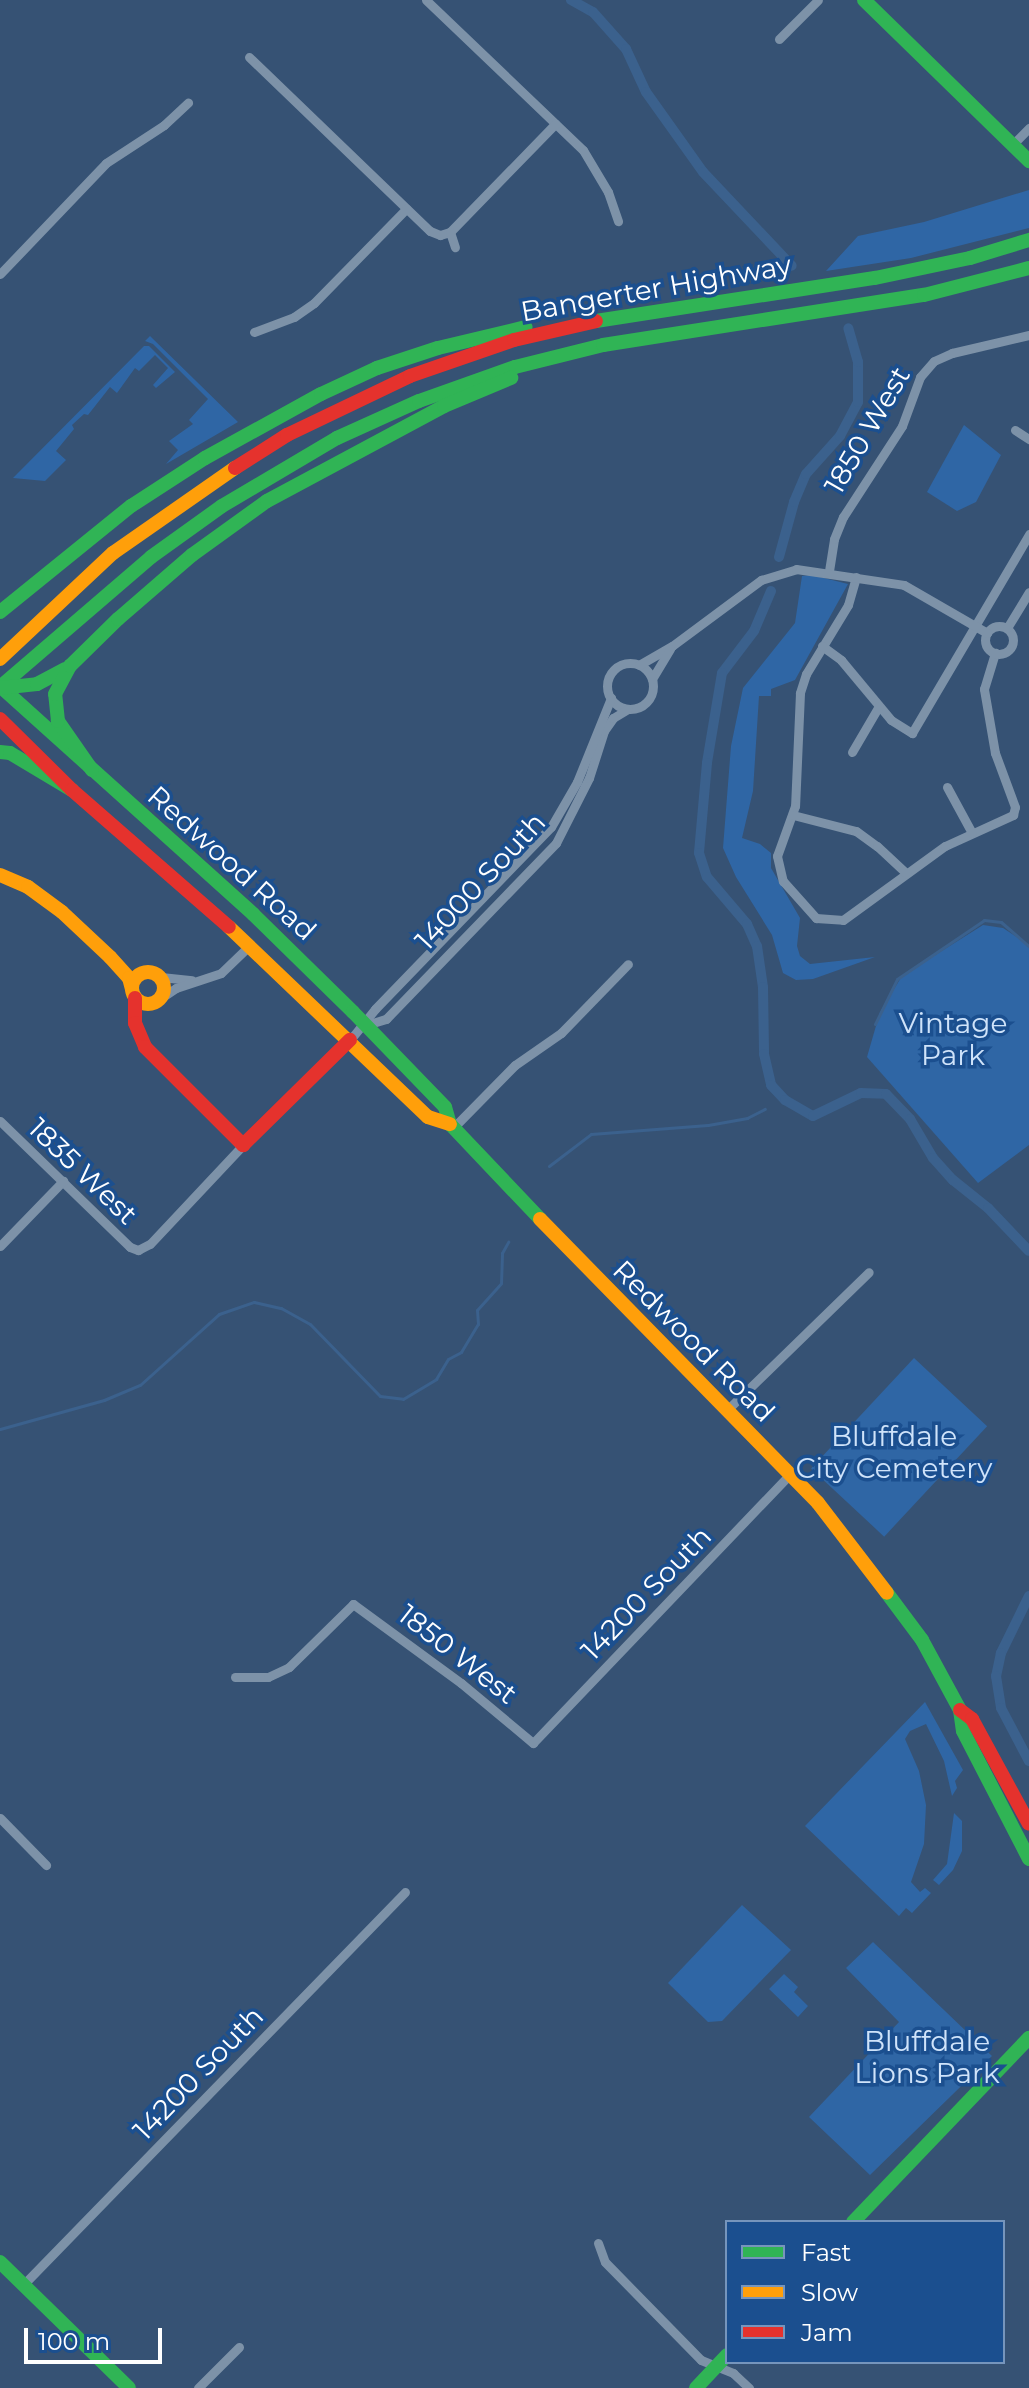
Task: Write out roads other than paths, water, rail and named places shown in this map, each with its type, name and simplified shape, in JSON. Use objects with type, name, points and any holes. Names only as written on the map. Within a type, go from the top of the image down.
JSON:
[{"type":"main road","points":[[864,0],[1029,161]]},
{"type":"main road","name":"Bangerter Highway","points":[[0,659],[145,527],[250,456],[322,416],[410,376],[514,340],[599,320],[920,270],[1029,240]]},
{"type":"main road","name":"Bangerter Highway","points":[[1,688],[57,636],[200,521],[264,478],[337,438],[465,383],[603,345],[924,295],[1029,268]]},
{"type":"main road","points":[[0,612],[131,506],[205,458],[377,368],[438,348],[586,315],[694,298],[741,296]]},
{"type":"main road","points":[[1,688],[37,684],[70,666],[192,555],[267,501],[444,406],[603,345]]},
{"type":"main road","points":[[0,626],[18,599]]},
{"type":"main road","points":[[70,666],[58,685],[54,704],[58,721],[92,770]]},
{"type":"main road","name":"Redwood Road","points":[[1,688],[253,914],[366,1025],[445,1107],[452,1126],[647,1333],[790,1474],[871,1568],[922,1640],[960,1710]]},
{"type":"main road","name":"Redwood Road","points":[[0,719],[72,790],[250,945],[428,1117],[452,1126]]},
{"type":"main road","points":[[0,752],[10,753],[72,790]]},
{"type":"main road","points":[[0,875],[48,901],[129,978],[140,1038],[159,1064],[243,1145]]},
{"type":"main road","points":[[110,957],[161,977],[165,990],[147,1011],[140,1038]]},
{"type":"main road","points":[[133,993],[137,977],[144,972]]},
{"type":"main road","points":[[133,993],[146,1004],[158,1001]]},
{"type":"main road","name":"14000 South","points":[[243,1145],[350,1040]]},
{"type":"main road","points":[[960,1710],[972,1719],[1029,1824]]},
{"type":"main road","points":[[960,1710],[963,1731],[1029,1859]]},
{"type":"main road","points":[[855,2220],[1029,2038]]},
{"type":"main road","points":[[0,2262],[129,2388]]},
{"type":"main road","points":[[696,2388],[725,2357]]},
{"type":"street","points":[[426,0],[590,161],[608,192],[618,221]]},
{"type":"street","points":[[779,39],[818,0]]},
{"type":"street","points":[[249,57],[406,209],[430,231],[440,235],[450,232],[555,124]]},
{"type":"street","points":[[0,274],[106,163],[164,125],[188,103]]},
{"type":"street","points":[[1013,144],[1029,128]]},
{"type":"street","points":[[254,332],[294,317],[314,303],[406,209]]},
{"type":"street","points":[[450,232],[455,247]]},
{"type":"street","name":"1850 West","points":[[829,571],[834,539],[843,517],[902,426],[920,377],[934,361],[952,353],[1029,335]]},
{"type":"street","points":[[1015,430],[1029,439]]},
{"type":"street","points":[[822,646],[841,660],[879,706],[912,733],[1029,534]]},
{"type":"street","points":[[672,646],[656,667],[650,698],[641,706],[628,709],[611,698],[608,681],[614,670],[626,664],[639,665],[672,646],[751,586],[782,571],[829,571],[904,585],[987,633]]},
{"type":"street","points":[[856,577],[848,605],[822,646],[800,693],[793,815],[777,862],[783,881],[816,918],[843,920],[945,846],[1013,815],[1015,807],[995,753],[984,689],[995,653]]},
{"type":"street","points":[[1007,628],[1029,592]]},
{"type":"street","points":[[1019,608],[1029,615]]},
{"type":"street","points":[[987,633],[998,626],[1007,628],[1013,639],[1010,647],[995,653]]},
{"type":"street","points":[[987,633],[986,645],[995,653]]},
{"type":"street","points":[[639,665],[652,679]]},
{"type":"street","name":"14000 South","points":[[350,1040],[366,1025],[375,1009],[551,827],[577,782],[611,698]]},
{"type":"street","points":[[852,752],[879,706]]},
{"type":"street","name":"14000 South","points":[[366,1025],[386,1019],[556,843],[589,778],[604,731],[613,718],[628,709]]},
{"type":"street","points":[[947,787],[972,833]]},
{"type":"street","points":[[793,815],[856,831],[906,873]]},
{"type":"street","points":[[158,1001],[195,981],[221,973],[250,945]]},
{"type":"street","points":[[452,1126],[515,1065],[561,1033],[628,964]]},
{"type":"street","points":[[161,977],[195,981]]},
{"type":"street","name":"1835 West","points":[[0,1121],[130,1247],[138,1250]]},
{"type":"street","name":"14000 South","points":[[138,1250],[150,1244],[243,1145]]},
{"type":"street","points":[[0,1246],[63,1181]]},
{"type":"street","points":[[726,1411],[869,1272]]},
{"type":"street","name":"14200 South","points":[[533,1743],[790,1474]]},
{"type":"street","name":"1850 West","points":[[235,1677],[257,1679],[280,1673],[353,1604],[461,1683],[533,1743]]},
{"type":"street","points":[[0,1818],[46,1865]]},
{"type":"street","name":"14200 South","points":[[23,2285],[405,1892]]},
{"type":"street","points":[[598,2243],[605,2262],[701,2360],[733,2373],[749,2388]]},
{"type":"street","points":[[198,2388],[239,2347]]},
{"type":"waterway","points":[[571,0],[593,12],[626,49],[646,92],[703,172],[792,266]]},
{"type":"waterway","points":[[779,557],[794,502],[806,474],[840,436],[858,402],[858,362],[848,328]]},
{"type":"waterway","points":[[771,591],[754,631],[722,673],[707,763],[699,853],[707,877],[747,924],[757,946],[763,987],[764,1054],[771,1085],[785,1100],[813,1116],[861,1093],[886,1094],[910,1119],[933,1158],[953,1180],[988,1208],[1029,1251]]},
{"type":"waterway","points":[[875,1024],[897,979],[984,920],[1001,922],[1029,946]]},
{"type":"waterway","points":[[549,1166],[591,1134],[708,1125],[747,1118],[765,1109]]},
{"type":"waterway","points":[[0,1429],[104,1400],[140,1385],[219,1314],[254,1302],[281,1308],[310,1324],[380,1396],[403,1399],[436,1379],[448,1359],[461,1352],[478,1324],[477,1310],[501,1283],[502,1253],[508,1242]]},
{"type":"waterway","points":[[1029,1596],[1001,1653],[996,1676],[1001,1708],[1029,1761]]},
{"type":"park label","name":"Vintage Park","points":[[953,1039]]},
{"type":"park label","name":"Bluffdale City Cemetery","points":[[894,1452]]},
{"type":"park label","name":"Bluffdale Lions Park","points":[[927,2057]]}]
